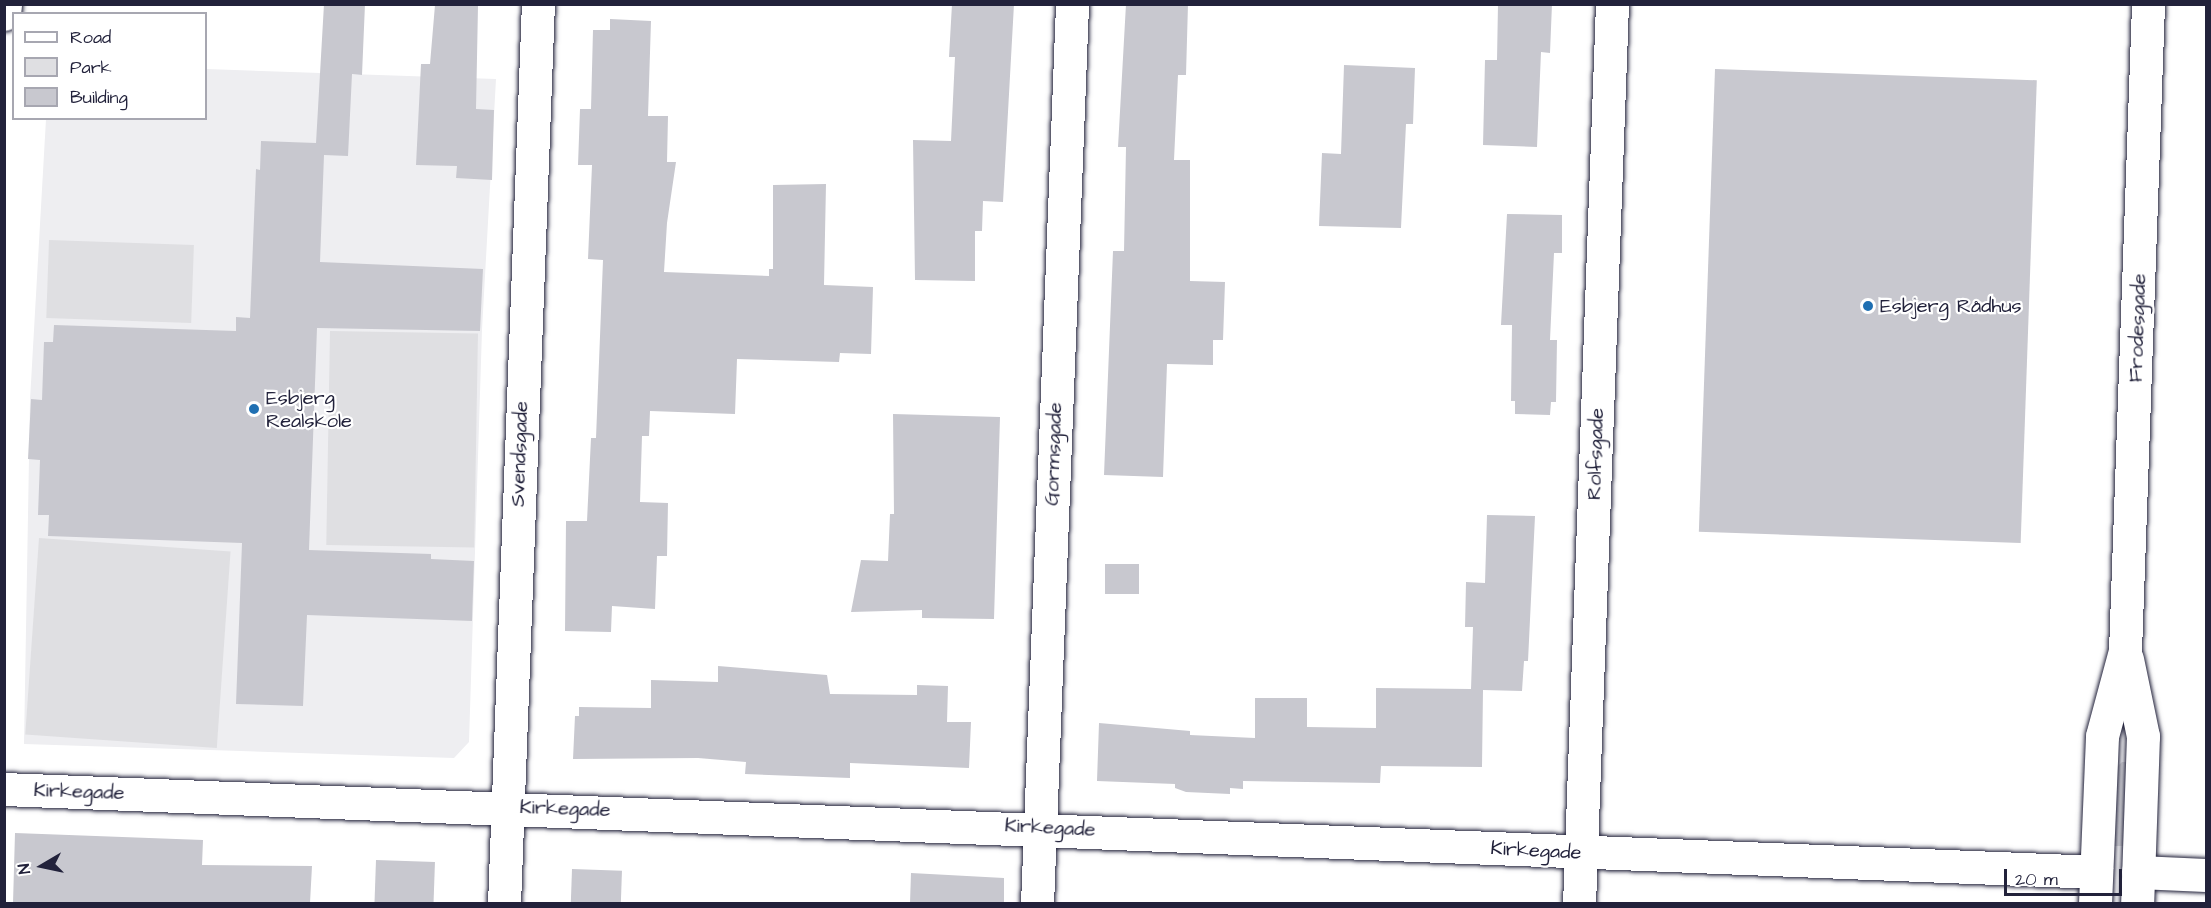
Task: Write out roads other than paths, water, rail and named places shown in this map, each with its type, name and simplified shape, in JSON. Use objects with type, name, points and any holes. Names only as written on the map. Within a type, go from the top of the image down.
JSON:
[{"type":"street","points":[[4,14],[5,4]]},
{"type":"street","name":"Svendsgade","points":[[504,903],[538,4]]},
{"type":"street","name":"Gormsgade","points":[[1037,903],[1072,4]]},
{"type":"street","name":"Rolfsgade","points":[[1578,903],[1612,4]]},
{"type":"street","name":"Frodesgade","points":[[2137,888],[2143,736],[2126,651],[2148,4]]},
{"type":"street","name":"Frodesgade","points":[[2095,888],[2102,736],[2126,651]]},
{"type":"street","name":"Kirkegade","points":[[4,789],[1039,827],[1580,854],[2095,888]]},
{"type":"street","points":[[2137,888],[2206,875]]},
{"type":"place","name":"Esbjerg Rådhus","points":[[1868,306]]},
{"type":"place","name":"Esbjerg Realskole","points":[[254,409]]}]
